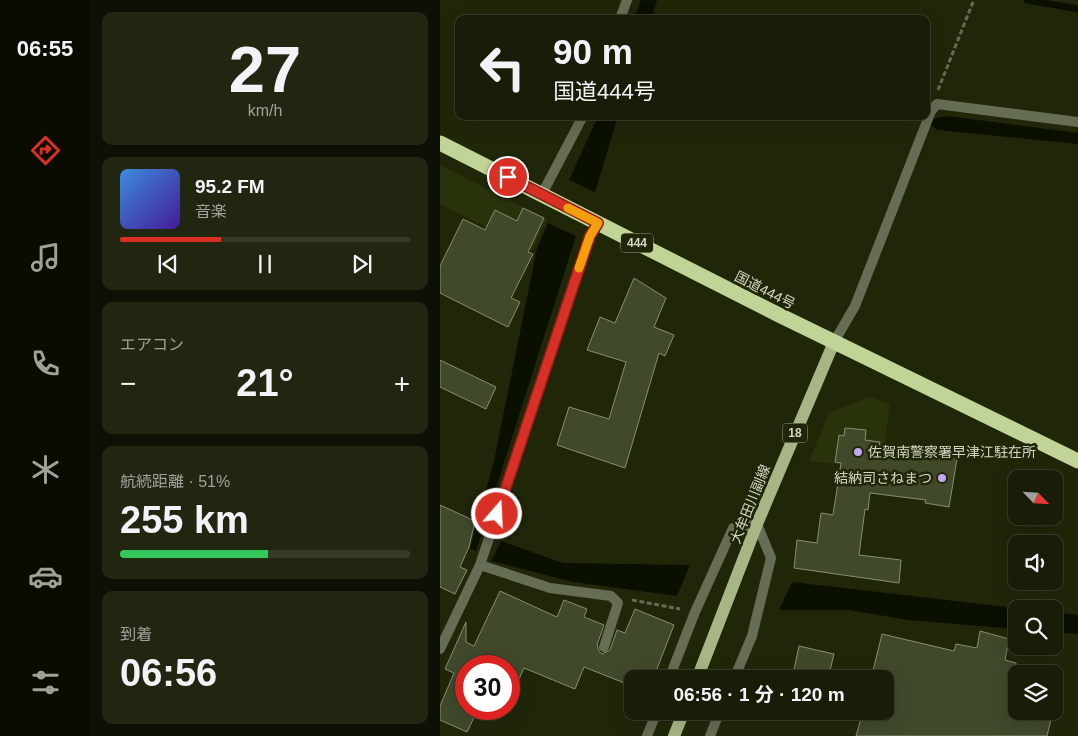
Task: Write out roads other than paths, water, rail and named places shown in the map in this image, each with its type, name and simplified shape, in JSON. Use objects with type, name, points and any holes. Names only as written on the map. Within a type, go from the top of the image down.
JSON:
[{"type":"highway","name":"国道444号","points":[[440,143],[834,342],[1078,461]]},
{"type":"main road","name":"大牟田川副線","points":[[700,670],[757,524],[834,342]]},
{"type":"main road","points":[[674,736],[680,720]]},
{"type":"street","points":[[621,15],[627,0]]},
{"type":"street","points":[[930,117],[934,108],[1078,122]]},
{"type":"street","points":[[542,194],[581,120]]},
{"type":"street","points":[[834,342],[855,306],[929,120]]},
{"type":"street","points":[[440,649],[480,565],[590,236],[598,223]]},
{"type":"street","points":[[672,670],[695,612],[733,528],[757,524],[771,558],[752,636],[738,670]]},
{"type":"street","points":[[480,565],[550,588],[611,596],[618,603],[604,647]]},
{"type":"street","points":[[647,736],[653,720]]},
{"type":"street","points":[[710,736],[716,720]]},
{"type":"waterway","points":[[1027,0],[1078,9]]},
{"type":"place","name":"佐賀南警察署早津江駐在所","points":[[858,452]]},
{"type":"place","name":"結納司さねまつ","points":[[942,478]]}]
